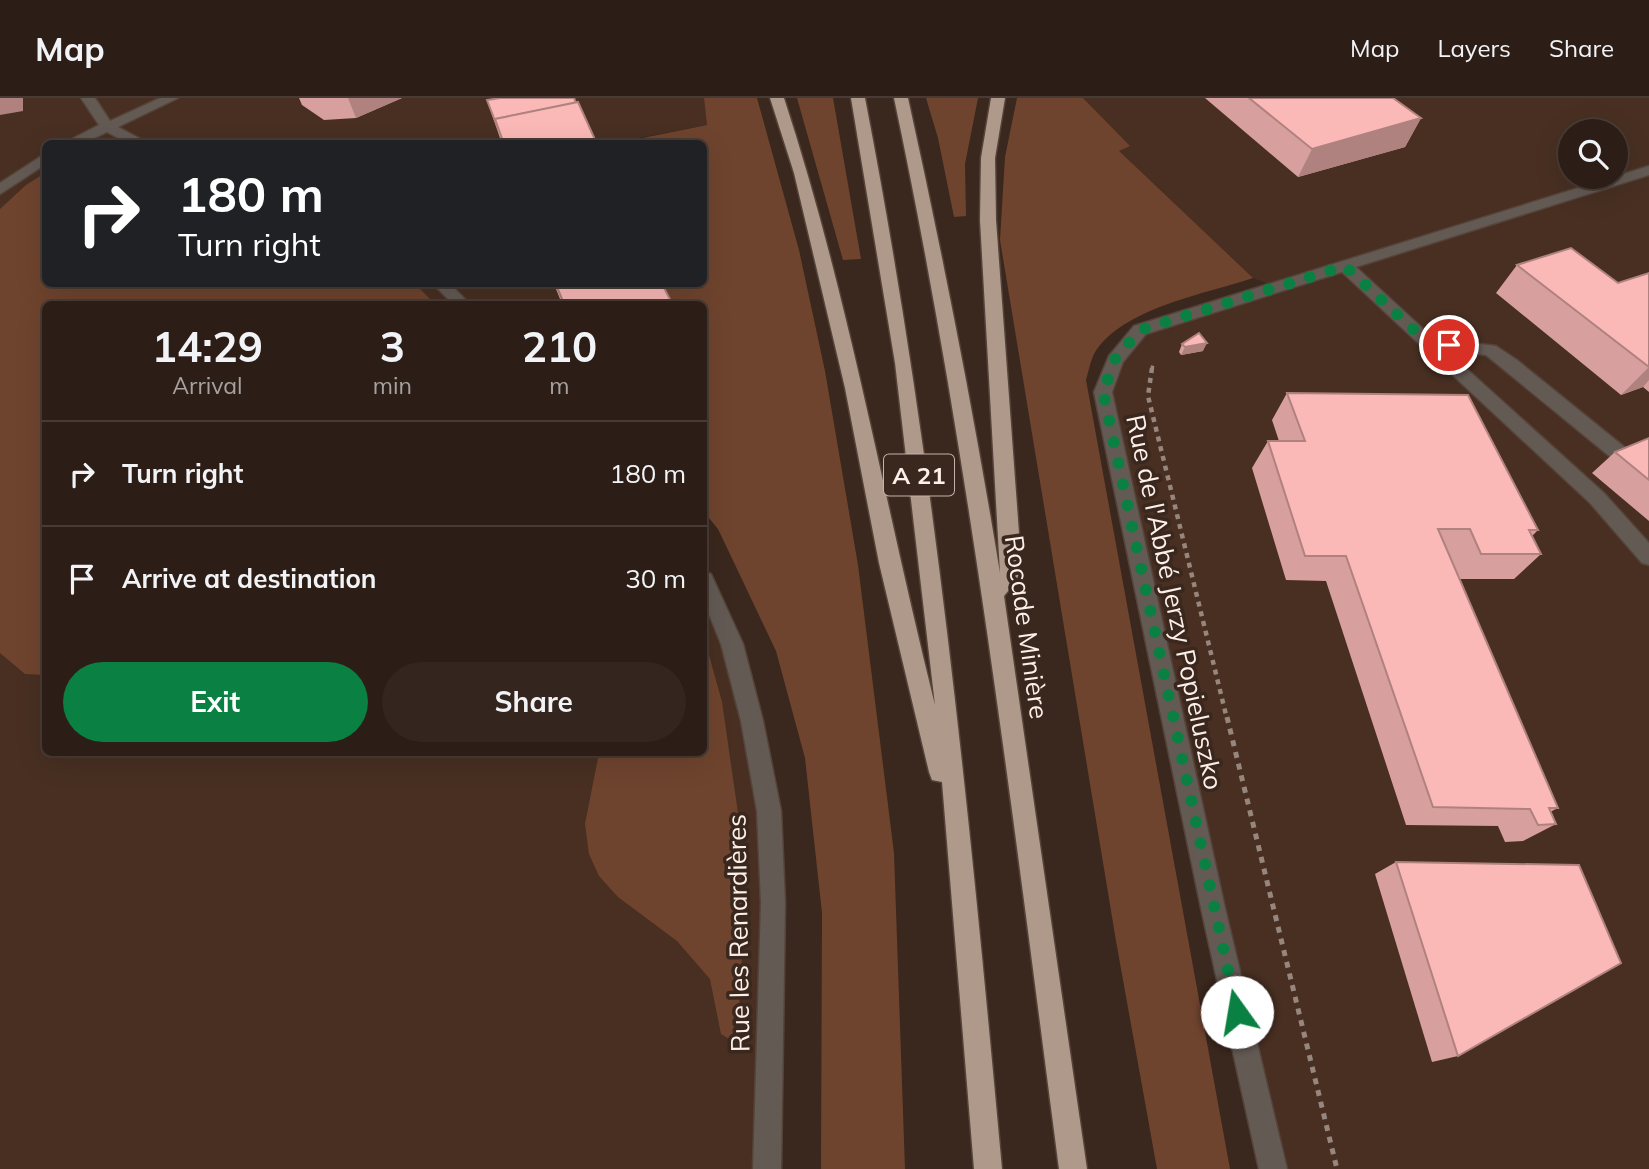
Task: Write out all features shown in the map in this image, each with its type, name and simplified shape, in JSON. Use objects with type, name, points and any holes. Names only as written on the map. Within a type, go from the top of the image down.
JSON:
[{"type":"highway","points":[[777,98],[800,173],[854,388],[889,563],[960,855]]},
{"type":"highway","name":"A 21","points":[[858,98],[882,215],[919,481],[960,855],[988,1169]]},
{"type":"highway","name":"Rocade Minière","points":[[901,98],[970,443],[1073,1169]]},
{"type":"highway","points":[[993,594],[1012,574],[988,220],[988,158],[998,98]]},
{"type":"street","points":[[88,98],[94,113],[107,127],[135,140]]},
{"type":"street","points":[[78,140],[171,98]]},
{"type":"street","points":[[0,190],[42,160]]},
{"type":"street","name":"Rue de l'Abbé Jerzy Popieluszko","points":[[1273,1169],[1213,908],[1103,392],[1115,359],[1140,330],[1649,170]]},
{"type":"street","points":[[1345,266],[1597,498],[1649,557]]},
{"type":"street","points":[[444,287],[459,301]]},
{"type":"street","points":[[1428,343],[1490,351],[1511,363],[1626,460]]},
{"type":"street","name":"Rue les Renardières","points":[[707,587],[732,644],[752,721],[769,811],[773,903],[767,1169]]},
{"type":"path","points":[[1158,358],[1151,366],[1149,396],[1337,1169]]},
{"type":"shaded area","points":[[0,98],[704,98],[707,125],[628,140],[42,140],[42,287],[658,287],[664,301],[42,301],[42,756],[707,756],[707,587],[732,644],[769,811],[767,1169],[0,1169]]},
{"type":"shaded area","points":[[704,98],[757,98],[799,250],[825,371],[858,565],[894,853],[905,1169],[821,1169],[822,913],[805,758],[776,651],[718,529],[707,516],[707,301],[664,301],[658,287],[707,287],[707,140],[633,140],[707,125]]},
{"type":"shaded area","points":[[797,98],[833,98],[861,259],[843,260]]},
{"type":"shaded area","points":[[926,98],[978,98],[965,164],[966,216],[954,217],[938,138]]},
{"type":"shaded area","points":[[1017,98],[1083,98],[1130,146],[1119,151],[1253,278],[1191,296],[1128,322],[1097,349],[1086,380],[1230,1169],[1157,1169],[1116,941],[1000,240],[1005,157]]},
{"type":"shaded area","points":[[1083,98],[1649,98],[1649,1169],[1273,1169],[1103,392],[1140,330],[1277,287],[1253,278],[1118,151],[1129,146]]},
{"type":"shaded area","points":[[42,175],[42,287],[418,287],[432,301],[42,301],[42,675],[25,674],[0,653],[0,209],[26,185]]},
{"type":"shaded area","points":[[707,648],[722,702],[741,834],[742,956],[737,1044],[721,1034],[710,979],[677,941],[618,897],[599,876],[589,854],[585,824],[598,756],[707,756]]},
{"type":"building","points":[[574,98],[576,103],[495,119],[497,126],[487,100]]},
{"type":"building","points":[[1249,98],[1393,98],[1421,118],[1312,149]]},
{"type":"building","points":[[578,102],[595,140],[503,140],[495,119]]},
{"type":"building","points":[[1571,248],[1618,283],[1649,273],[1649,367],[1517,265]]},
{"type":"building","points":[[557,287],[664,287],[671,301],[563,301]]},
{"type":"building","points":[[1199,333],[1207,343],[1185,347],[1182,344]]},
{"type":"building","points":[[1287,393],[1468,395],[1538,530],[1529,530],[1541,554],[1481,554],[1470,529],[1438,529],[1558,808],[1549,808],[1556,824],[1538,825],[1530,809],[1433,807],[1346,556],[1305,556],[1268,441],[1305,441]]},
{"type":"building","points":[[1649,438],[1649,480],[1615,452]]},
{"type":"building","points":[[1396,862],[1579,865],[1621,963],[1458,1056]]},
{"type":"route","points":[[1237,1012],[1103,392],[1115,359],[1140,330],[1345,266],[1428,343],[1449,345]]}]
